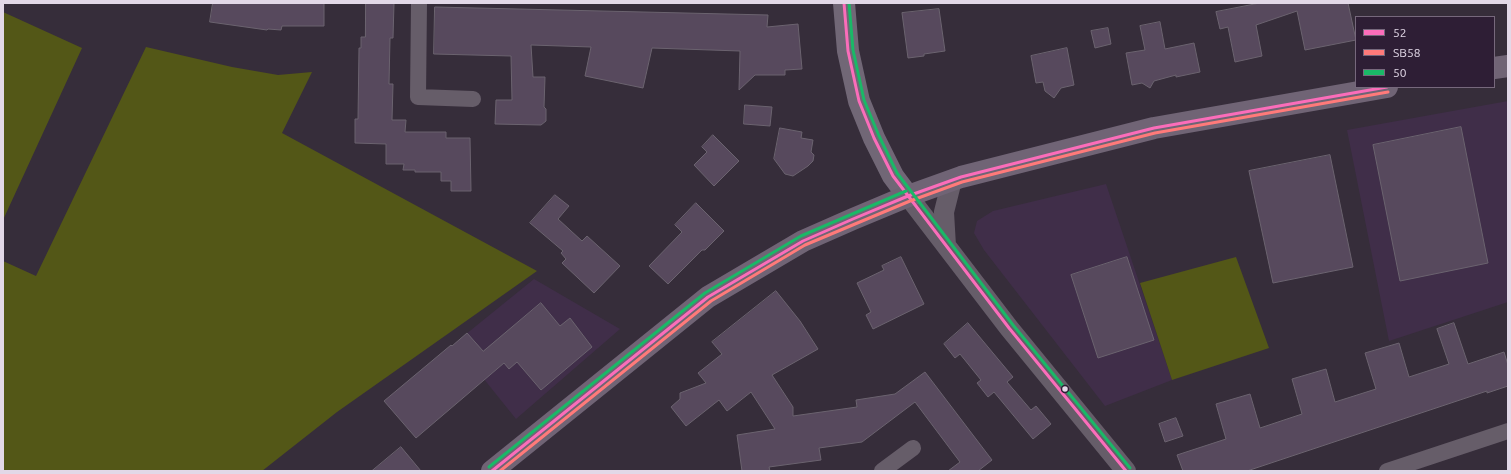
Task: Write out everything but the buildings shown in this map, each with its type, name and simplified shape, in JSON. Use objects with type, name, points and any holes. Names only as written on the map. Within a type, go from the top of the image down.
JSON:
[{"type":"main road","points":[[844,3],[848,51],[859,101],[874,138],[893,176],[908,196]]},
{"type":"main road","points":[[1495,68],[1508,66]]},
{"type":"main road","points":[[492,471],[708,297],[803,241],[852,219],[952,180],[1154,128],[1382,88]]},
{"type":"street","points":[[419,3],[418,97],[473,99]]},
{"type":"street","points":[[946,246],[944,212],[952,180]]},
{"type":"street","points":[[908,196],[1009,328],[1126,471]]},
{"type":"street","points":[[1387,471],[1508,431]]},
{"type":"street","points":[[882,471],[913,448]]},
{"type":"shaded area","points":[[1508,101],[1508,302],[1389,341],[1347,130]]},
{"type":"shaded area","points":[[1106,184],[1172,380],[1105,406],[984,250],[974,233],[977,221],[993,211]]},
{"type":"shaded area","points":[[534,279],[620,329],[516,419],[455,343]]},
{"type":"green space","points":[[3,12],[82,48],[3,220]]},
{"type":"green space","points":[[146,47],[232,67],[278,75],[312,72],[282,133],[537,271],[337,412],[262,471],[3,471],[3,261],[36,276]]},
{"type":"green space","points":[[1236,257],[1269,348],[1172,380],[1140,283]]},
{"type":"transit line","name":"52","points":[[844,3],[848,51],[859,101],[874,138],[893,176],[1009,328],[1126,471]]},
{"type":"transit line","name":"50","points":[[849,3],[853,50],[864,100],[897,173],[1013,325],[1130,468]]},
{"type":"transit line","name":"52","points":[[492,471],[708,297],[803,241],[853,219],[908,196],[961,177],[1154,128],[1381,88]]},
{"type":"transit line","name":"SB58","points":[[500,471],[711,301],[805,245],[910,201],[962,182],[1155,133],[1388,92]]},
{"type":"transit line","name":"50","points":[[489,467],[705,293],[801,236],[906,191]]}]
